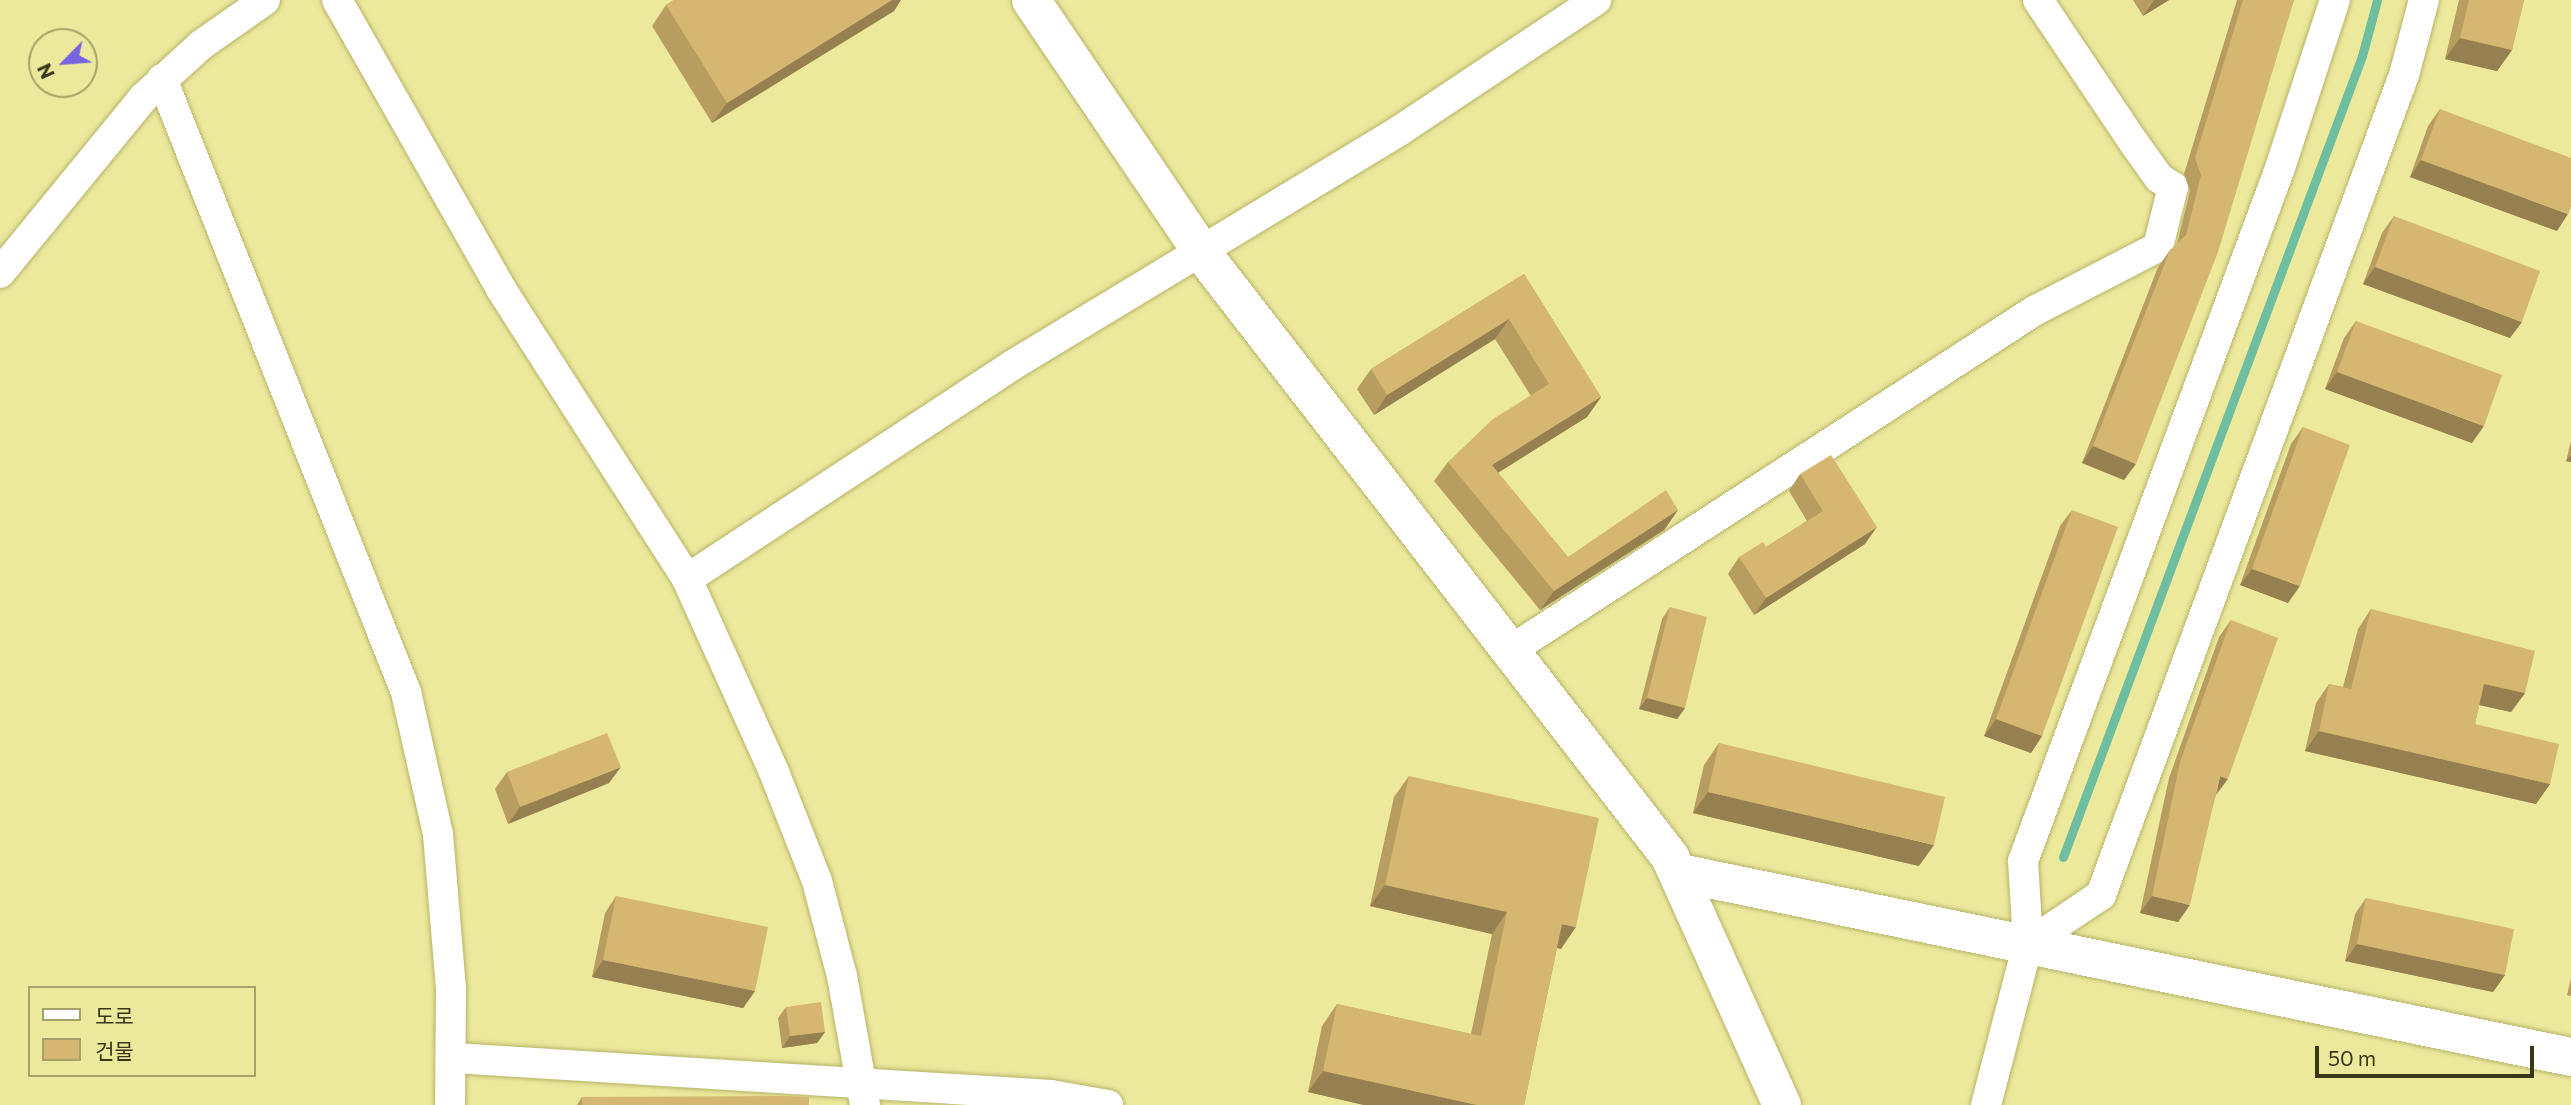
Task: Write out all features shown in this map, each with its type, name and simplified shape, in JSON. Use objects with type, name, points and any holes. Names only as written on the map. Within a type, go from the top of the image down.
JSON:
[{"type":"street","points":[[0,273],[125,116],[162,79],[265,0]]},
{"type":"street","points":[[337,0],[501,289],[687,579],[774,772],[817,881],[842,976],[864,1094]]},
{"type":"street","points":[[1031,0],[1203,254],[1511,650],[1680,873],[1782,1105]]},
{"type":"street","points":[[687,579],[1011,366],[1203,254],[1596,0]]},
{"type":"street","points":[[1511,650],[2034,310],[2158,247],[2173,187],[2160,178],[2140,152],[2038,0]]},
{"type":"street","points":[[1986,1105],[2028,944],[2023,861],[2280,168],[2334,0]]},
{"type":"street","points":[[2028,944],[2101,895],[2404,75],[2424,0]]},
{"type":"street","points":[[162,79],[406,692],[438,834],[454,1059],[450,1105]]},
{"type":"street","points":[[1680,873],[2571,1057]]},
{"type":"street","points":[[454,1059],[864,1094],[1051,1095],[1108,1105]]},
{"type":"building","points":[[674,0],[892,0],[727,103],[666,5]]},
{"type":"building","points":[[2243,0],[2294,0],[2218,252],[2136,464],[2093,446],[2170,250],[2186,235],[2201,175],[2195,158]]},
{"type":"building","points":[[2469,0],[2524,0],[2512,50],[2460,38]]},
{"type":"building","points":[[2440,109],[2571,158],[2571,207],[2568,214],[2421,160]]},
{"type":"building","points":[[2394,216],[2540,271],[2522,322],[2375,267]]},
{"type":"building","points":[[1524,274],[1601,397],[1492,465],[1568,557],[1666,490],[1678,510],[1554,591],[1448,462],[1493,419],[1549,384],[1509,319],[1387,395],[1371,369]]},
{"type":"building","points":[[2356,321],[2502,375],[2484,426],[2337,372]]},
{"type":"building","points":[[2303,427],[2350,445],[2300,586],[2252,569]]},
{"type":"building","points":[[1831,455],[1877,527],[1766,598],[1739,557],[1763,542],[1766,547],[1823,511],[1800,474]]},
{"type":"building","points":[[2072,510],[2118,527],[2042,736],[1996,719]]},
{"type":"building","points":[[1670,607],[1707,617],[1685,708],[1647,698]]},
{"type":"building","points":[[2371,609],[2535,651],[2525,693],[2484,684],[2475,724],[2559,744],[2550,784],[2319,731],[2329,684],[2351,689]]},
{"type":"building","points":[[2231,620],[2278,638],[2228,779],[2220,776],[2190,905],[2152,896],[2180,762]]},
{"type":"building","points":[[607,733],[621,767],[520,807],[507,772]]},
{"type":"building","points":[[1719,743],[1945,797],[1934,845],[1708,792]]},
{"type":"building","points":[[1409,776],[1599,818],[1576,927],[1562,924],[1524,1105],[1477,1105],[1323,1071],[1337,1004],[1481,1036],[1507,912],[1385,885]]},
{"type":"building","points":[[616,896],[768,927],[755,991],[603,960]]},
{"type":"building","points":[[2366,898],[2514,929],[2505,975],[2357,944]]},
{"type":"building","points":[[821,1002],[825,1032],[790,1036],[786,1007]]},
{"type":"building","points":[[582,1097],[809,1097],[809,1105],[582,1105]]},
{"type":"waterway","points":[[2063,857],[2362,56],[2377,0]]}]
